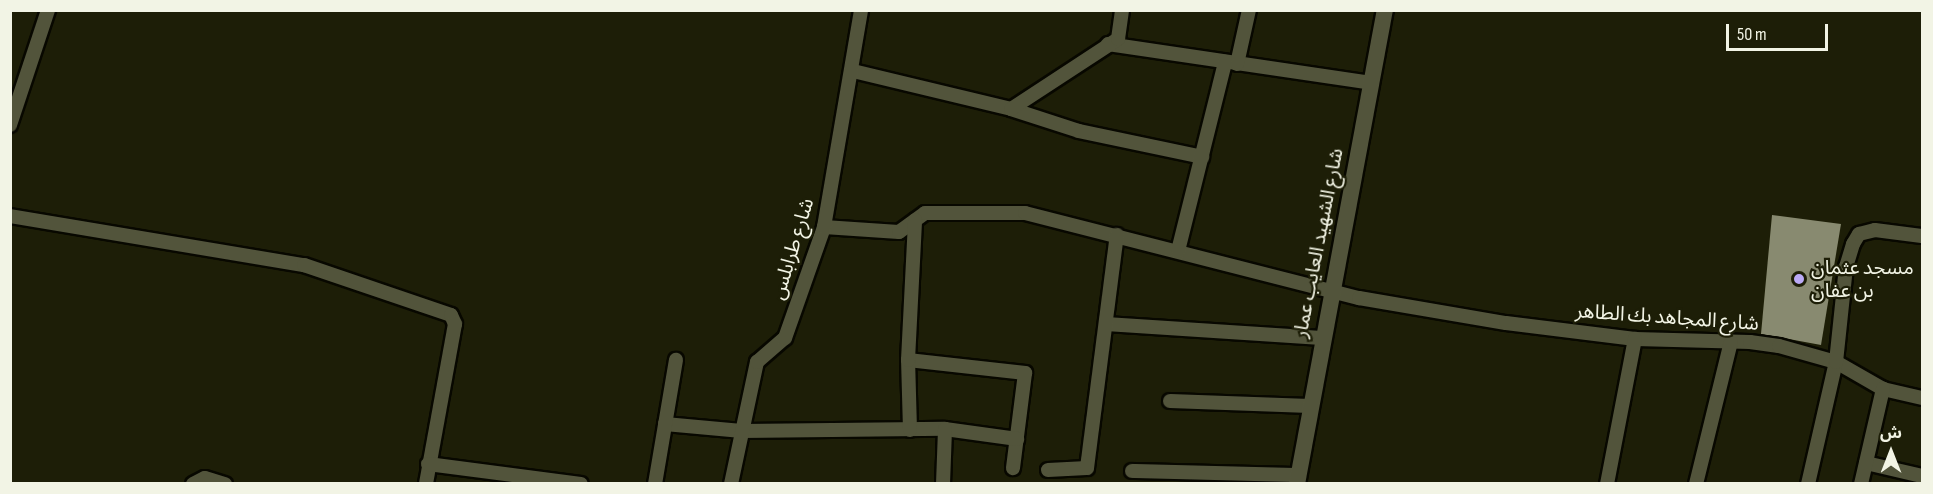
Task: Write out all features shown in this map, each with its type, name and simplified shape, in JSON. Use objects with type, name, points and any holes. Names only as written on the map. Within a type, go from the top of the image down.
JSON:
[{"type":"street","points":[[10,125],[48,10]]},
{"type":"street","name":"شارع طرابلس","points":[[731,483],[757,362],[785,338],[824,227],[853,71],[861,10]]},
{"type":"street","points":[[1011,110],[1118,39],[1122,10]]},
{"type":"street","points":[[1178,251],[1202,157],[1249,10]]},
{"type":"street","name":"شارع الشهيد العايب عمار","points":[[1297,479],[1385,10]]},
{"type":"street","points":[[1108,44],[1371,83]]},
{"type":"street","points":[[853,71],[1011,110],[1079,131],[1202,157]]},
{"type":"street","name":"شارع المجاهد بك الطاهر","points":[[824,227],[899,232],[924,213],[1025,213],[1331,291],[1506,323],[1635,339],[1779,346],[1836,362],[1883,389],[1923,398]]},
{"type":"street","points":[[10,216],[304,265],[451,315],[455,324],[426,483]]},
{"type":"street","points":[[910,430],[908,360],[915,220]]},
{"type":"street","points":[[1808,483],[1836,362],[1846,267],[1859,234],[1875,230],[1923,236]]},
{"type":"street","points":[[1048,470],[1087,468],[1117,235]]},
{"type":"street","points":[[1106,324],[1322,338]]},
{"type":"street","points":[[1607,483],[1635,339]]},
{"type":"street","points":[[1696,483],[1731,342]]},
{"type":"street","points":[[655,483],[676,360]]},
{"type":"street","points":[[908,360],[1023,371],[1026,377],[1013,468]]},
{"type":"street","points":[[1862,483],[1883,389]]},
{"type":"street","points":[[1170,401],[1310,406]]},
{"type":"street","points":[[665,424],[742,431],[945,429],[1017,439]]},
{"type":"street","points":[[943,483],[945,429]]},
{"type":"street","points":[[1866,463],[1923,476]]},
{"type":"street","points":[[428,464],[581,483]]},
{"type":"street","points":[[1132,471],[1297,479]]},
{"type":"street","points":[[195,481],[225,483]]},
{"type":"building","name":"مسجد عثمان بن عفان","points":[[1772,215],[1841,224],[1821,345],[1761,334]]},
{"type":"place","name":"مسجد عثمان بن عفان","points":[[1799,279]]}]
